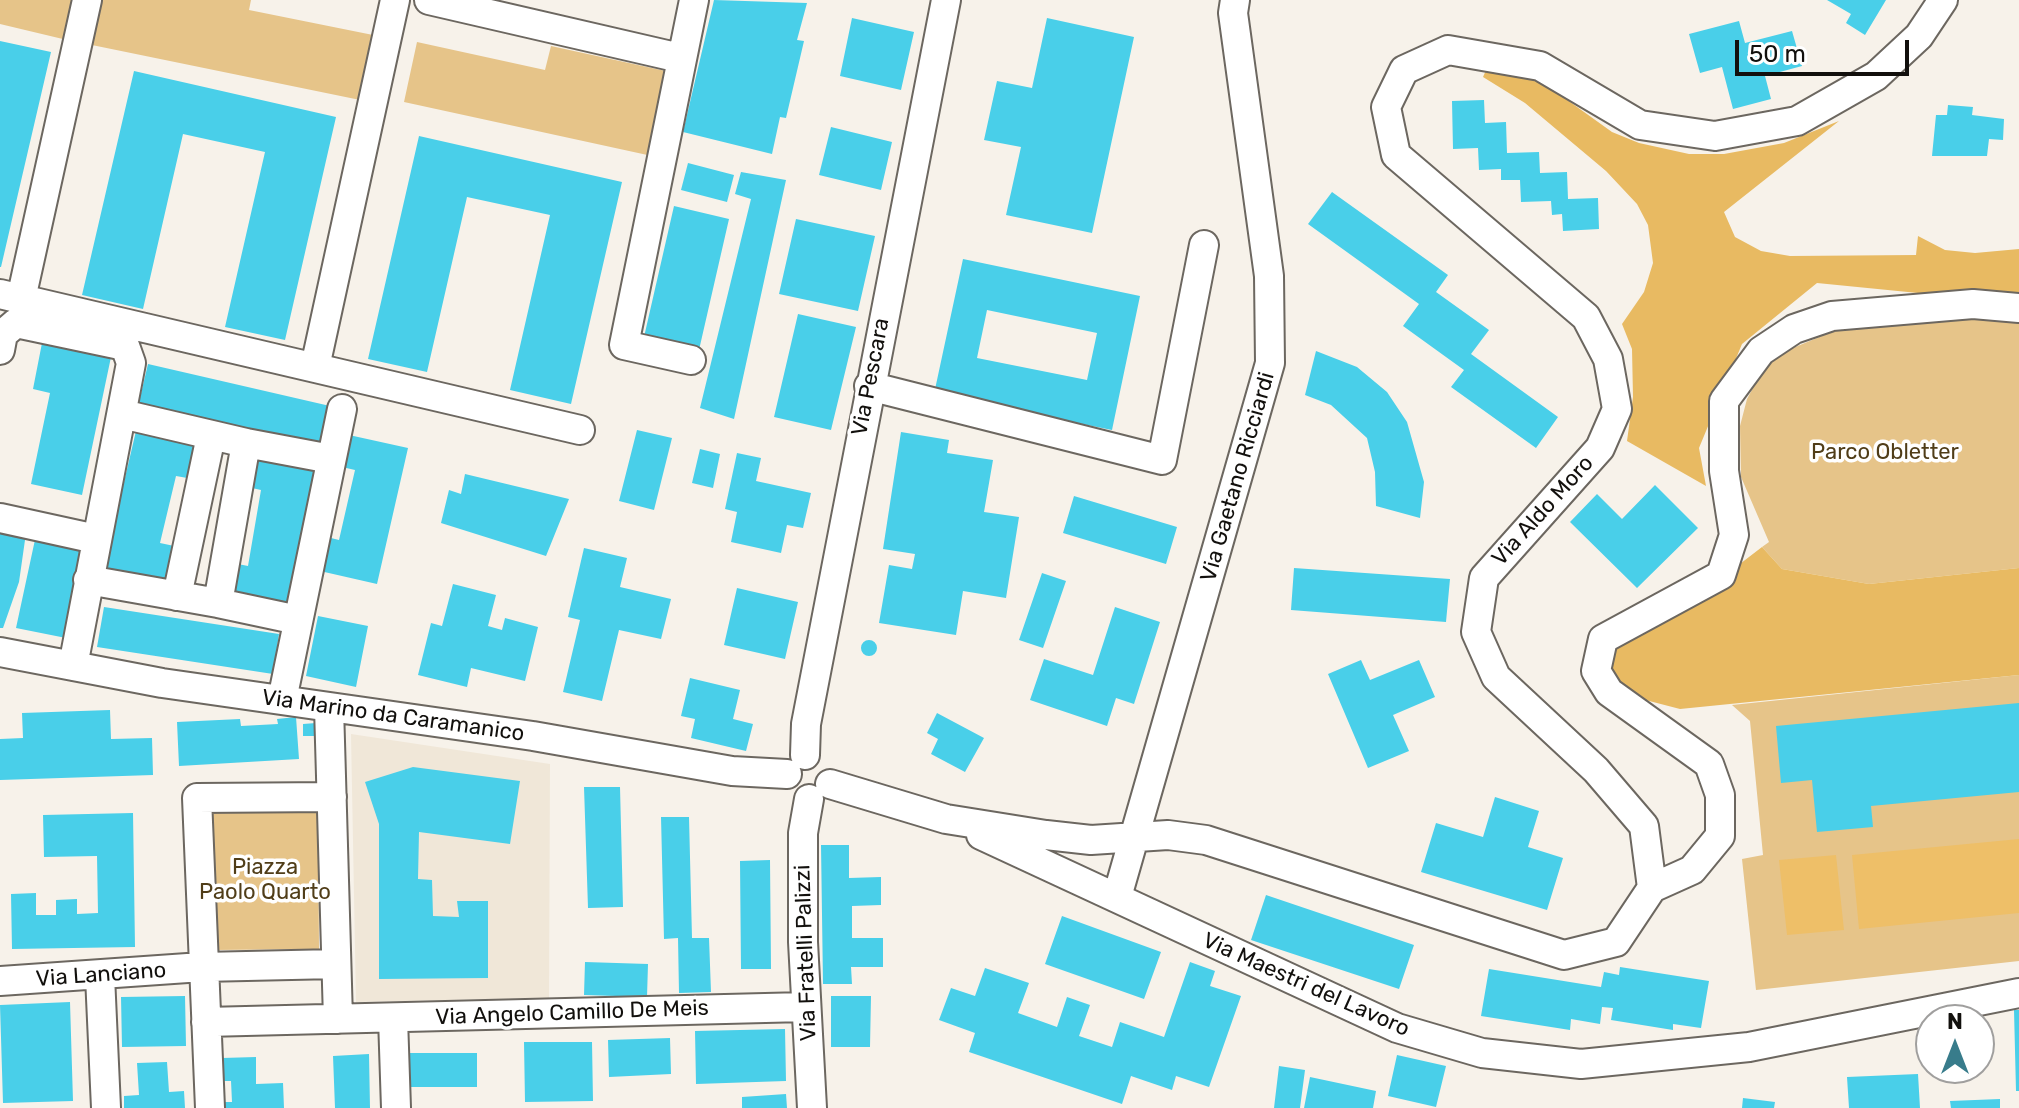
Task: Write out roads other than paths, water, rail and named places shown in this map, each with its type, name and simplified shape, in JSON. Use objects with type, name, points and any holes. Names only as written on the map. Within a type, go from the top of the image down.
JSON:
[{"type":"street","points":[[87,0],[11,297],[580,430]]},
{"type":"street","points":[[315,367],[395,0]]},
{"type":"street","points":[[429,0],[680,58]]},
{"type":"street","points":[[691,360],[624,345],[694,0]]},
{"type":"street","name":"Via Pescara","points":[[796,765],[946,0]]},
{"type":"street","name":"Via Gaetano Ricciardi","points":[[1117,897],[1270,363],[1269,276],[1233,13],[1235,0]]},
{"type":"street","name":"Via Aldo Moro","points":[[1652,888],[1644,826],[1596,770],[1496,677],[1476,632],[1484,578],[1600,448],[1617,409],[1608,359],[1586,317],[1396,155],[1386,107],[1404,70],[1448,50],[1540,66],[1640,125],[1715,136],[1797,121],[1876,76],[1919,36],[1943,0]]},
{"type":"street","points":[[869,386],[1162,460],[1204,245]]},
{"type":"street","points":[[1136,837],[1168,835],[1206,840],[1564,955],[1616,942],[1652,888],[1692,870],[1720,836],[1720,795],[1709,764],[1609,692],[1596,671],[1603,639],[1721,575],[1734,535],[1724,471],[1724,401],[1761,351],[1794,329],[1832,316],[1973,304],[2019,308]]},
{"type":"street","points":[[0,350],[3,334],[16,323],[125,346],[131,363],[73,666]]},
{"type":"street","points":[[282,700],[342,409]]},
{"type":"street","points":[[122,414],[211,436],[331,459]]},
{"type":"street","points":[[177,596],[211,436]]},
{"type":"street","points":[[218,603],[246,443]]},
{"type":"street","points":[[0,518],[96,539]]},
{"type":"street","points":[[88,580],[298,620]]},
{"type":"street","name":"Via Marino da Caramanico","points":[[0,652],[282,700],[533,736],[732,771],[796,765]]},
{"type":"street","points":[[329,707],[338,1019]]},
{"type":"street","points":[[818,757],[828,765],[819,791],[795,794],[796,765],[818,757]]},
{"type":"street","name":"Via Maestri del Lavoro","points":[[819,791],[946,819],[1091,840],[1136,837]]},
{"type":"street","name":"Via Fratelli Palizzi","points":[[812,1108],[805,1007],[803,833],[819,791]]},
{"type":"street","points":[[210,1108],[197,798],[332,797]]},
{"type":"street","name":"Via Maestri del Lavoro","points":[[946,819],[1397,1028],[1482,1053],[1581,1064],[1749,1047],[2019,993]]},
{"type":"street","points":[[202,967],[336,964]]},
{"type":"street","name":"Via Lanciano","points":[[0,981],[202,967]]},
{"type":"street","points":[[100,976],[106,1108]]},
{"type":"street","name":"Via Angelo Camillo De Meis","points":[[206,1022],[805,1007]]},
{"type":"street","points":[[393,1018],[396,1108]]},
{"type":"park label","name":"Parco Obletter","points":[[1885,453]]},
{"type":"park label","name":"Piazza Paolo Quarto","points":[[265,880]]}]
